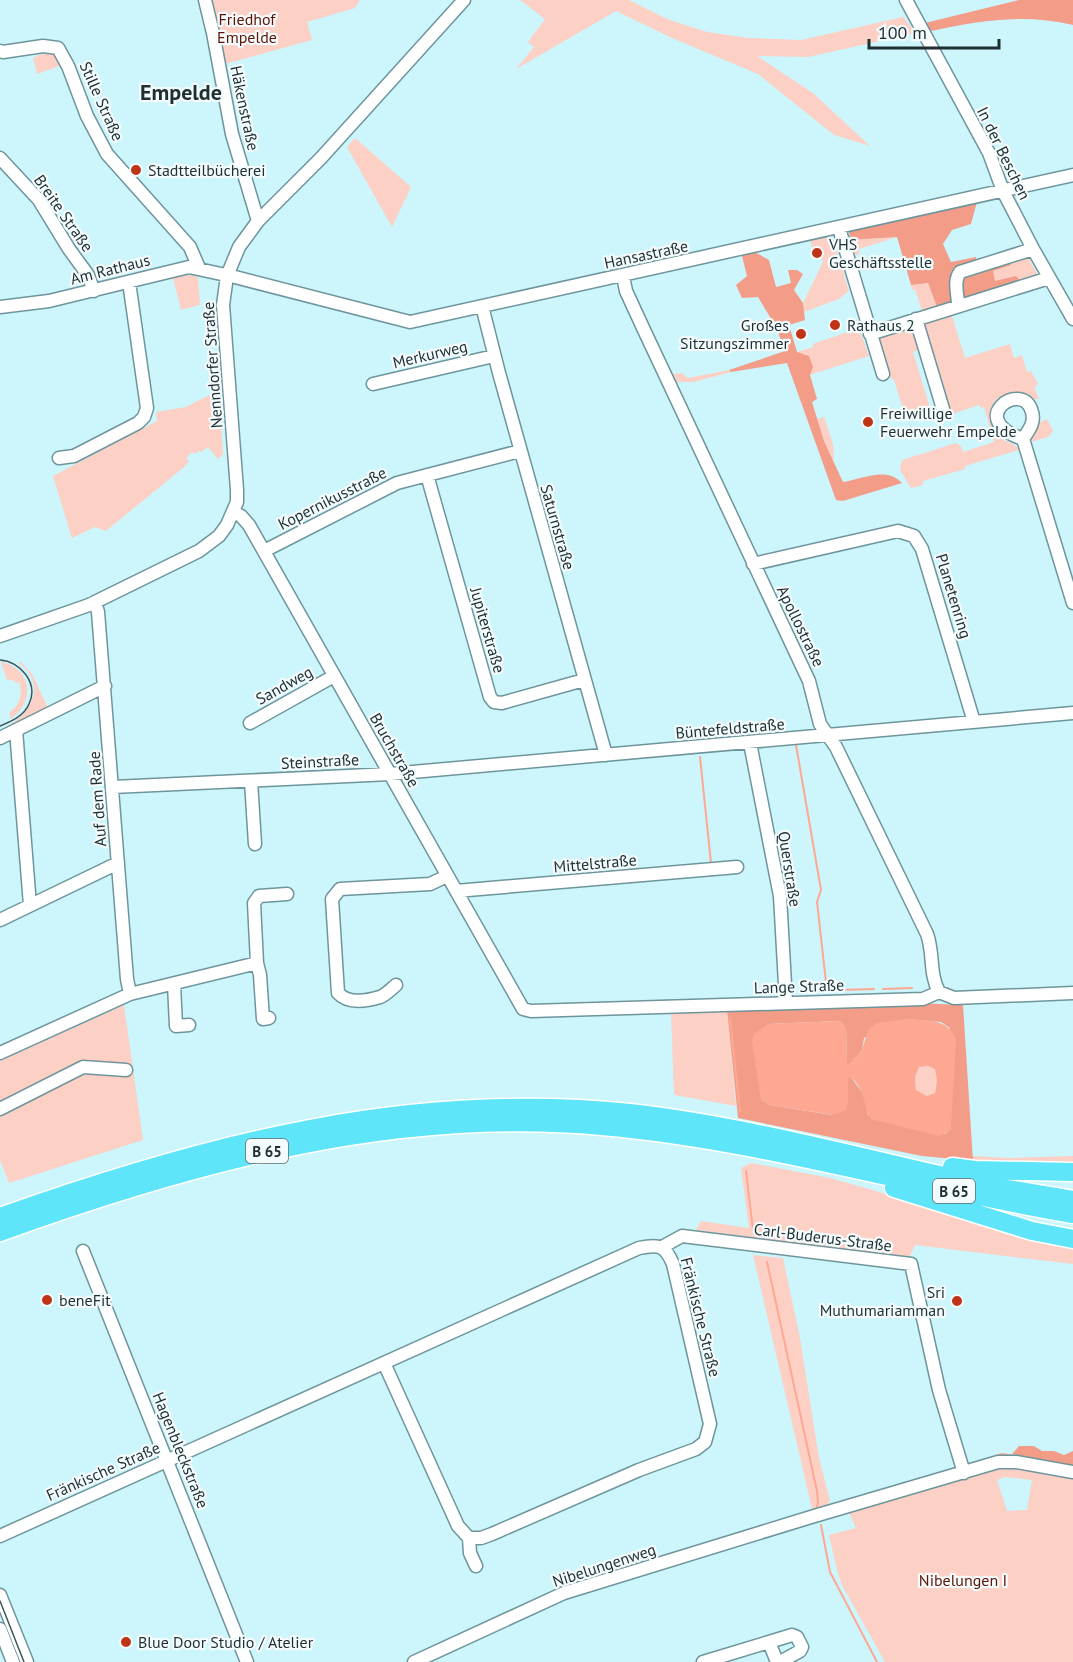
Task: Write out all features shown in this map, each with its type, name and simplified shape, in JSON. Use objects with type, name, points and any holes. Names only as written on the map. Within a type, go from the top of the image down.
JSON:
[{"type":"highway","name":"B 65","points":[[0,1217],[91,1185],[230,1145],[308,1128],[351,1121],[461,1110],[541,1108],[630,1113],[726,1128],[873,1158],[972,1182],[1073,1200]]},
{"type":"highway","name":"B 65","points":[[0,1232],[156,1179],[234,1158],[362,1133],[461,1123],[543,1122],[661,1132],[777,1152],[1012,1204],[1073,1214]]},
{"type":"highway","points":[[873,1158],[975,1170],[1073,1172]]},
{"type":"highway","points":[[836,1166],[904,1192],[1032,1231],[1073,1239]]},
{"type":"street","name":"Häkenstraße","points":[[205,0],[232,134],[258,221]]},
{"type":"street","name":"Nenndorfer Straße","points":[[0,636],[95,602],[210,544],[227,525],[233,512],[237,490],[223,305],[227,276],[239,247],[258,221],[321,158],[464,0]]},
{"type":"street","name":"In der Beschen","points":[[906,0],[988,153],[1003,190],[1033,249],[1073,319]]},
{"type":"street","name":"Stille Straße","points":[[0,51],[43,46],[58,48],[68,66],[87,116],[107,154],[190,247],[199,268]]},
{"type":"street","name":"Breite Straße","points":[[0,158],[39,200],[87,275],[94,291]]},
{"type":"street","name":"Hansastraße","points":[[227,276],[410,322],[1073,175]]},
{"type":"street","points":[[839,228],[883,374]]},
{"type":"street","points":[[958,305],[956,286],[960,272],[1033,249]]},
{"type":"street","name":"Am Rathaus","points":[[0,306],[49,301],[189,267],[227,276]]},
{"type":"street","name":"Apollostraße","points":[[623,276],[626,291],[814,692],[820,724],[837,747],[927,934],[932,951],[933,978],[939,992]]},
{"type":"street","points":[[870,334],[1049,278]]},
{"type":"street","points":[[59,458],[74,456],[138,423],[144,417],[147,408],[129,282]]},
{"type":"street","name":"Saturnstraße","points":[[482,306],[520,451],[606,755]]},
{"type":"street","points":[[916,319],[943,408]]},
{"type":"street","name":"Merkurweg","points":[[373,384],[494,356]]},
{"type":"street","points":[[1023,439],[1073,603]]},
{"type":"street","name":"Kopernikusstraße","points":[[264,551],[397,483],[520,451]]},
{"type":"street","name":"Jupiterstraße","points":[[428,475],[490,697],[494,702],[502,703],[584,680]]},
{"type":"street","name":"Bruchstraße","points":[[233,512],[241,516],[249,525],[523,1009]]},
{"type":"street","name":"Planetenring","points":[[753,564],[898,531],[914,536],[922,549],[974,722]]},
{"type":"street","name":"Auf dem Rade","points":[[95,602],[105,686],[130,994]]},
{"type":"street","name":"Sandweg","points":[[250,723],[334,676]]},
{"type":"street","points":[[0,738],[105,686]]},
{"type":"street","name":"Büntefeldstraße","points":[[390,774],[829,736],[1073,712]]},
{"type":"street","points":[[16,730],[30,905]]},
{"type":"street","name":"Querstraße","points":[[750,743],[780,896],[786,1002]]},
{"type":"street","name":"Steinstraße","points":[[113,787],[390,774]]},
{"type":"street","points":[[251,781],[255,844]]},
{"type":"street","points":[[0,920],[118,863]]},
{"type":"street","name":"Mittelstraße","points":[[456,891],[737,867]]},
{"type":"street","points":[[396,985],[382,997],[351,1001],[344,999],[338,993],[332,899],[340,889],[430,884],[447,876]]},
{"type":"street","points":[[268,1018],[262,1019],[254,903],[259,896],[287,894]]},
{"type":"street","points":[[0,1053],[130,994],[257,963]]},
{"type":"street","points":[[174,984],[176,1026],[189,1024]]},
{"type":"street","name":"Lange Straße","points":[[523,1009],[531,1011],[923,999],[939,992],[954,998],[1073,993]]},
{"type":"street","points":[[0,1109],[83,1067],[126,1070]]},
{"type":"street","name":"Carl-Buderus-Straße","points":[[662,1247],[682,1236],[911,1264],[939,1390],[964,1473]]},
{"type":"street","name":"Fränkische Straße","points":[[0,1536],[639,1248],[662,1247],[668,1252],[673,1264],[710,1424],[705,1442],[696,1449],[639,1470],[492,1534],[481,1538],[469,1538]]},
{"type":"street","name":"Hagenbleckstraße","points":[[83,1251],[247,1662]]},
{"type":"street","points":[[384,1363],[458,1526],[469,1538],[470,1553],[476,1566]]},
{"type":"street","points":[[964,1473],[998,1462],[1009,1461],[1073,1472]]},
{"type":"street","name":"Nibelungenweg","points":[[414,1662],[564,1593],[811,1517],[964,1473]]},
{"type":"street","points":[[0,1595],[27,1662]]},
{"type":"street","points":[[0,1629],[13,1662]]},
{"type":"street","points":[[703,1662],[792,1635],[797,1637],[802,1647],[800,1651],[779,1662],[769,1642]]},
{"type":"green space","name":"Friedhof Empelde","points":[[210,0],[360,0],[355,8],[307,22],[312,40],[225,64]]},
{"type":"green space","points":[[520,0],[629,0],[667,19],[707,32],[749,38],[801,40],[903,17],[916,33],[808,57],[757,56],[814,94],[870,146],[834,135],[758,74],[672,38],[616,11],[516,69],[534,47],[528,42],[545,19]]},
{"type":"green space","points":[[46,52],[55,53],[62,65],[37,74],[33,58]]},
{"type":"green space","points":[[355,138],[411,187],[392,227],[347,147]]},
{"type":"green space","points":[[826,237],[834,242],[849,291],[839,299],[804,312],[803,303],[823,262],[819,249],[813,250],[810,239]]},
{"type":"green space","points":[[897,237],[859,249],[859,254],[853,256],[850,240]]},
{"type":"green space","points":[[1027,256],[1038,275],[1021,281],[1016,276],[995,282],[993,271],[1011,265],[1009,261]]},
{"type":"green space","points":[[187,274],[198,277],[200,305],[181,310],[173,278]]},
{"type":"green space","points":[[928,283],[937,307],[922,311],[915,289],[912,290],[911,285]]},
{"type":"green space","points":[[951,313],[965,358],[1010,344],[1014,358],[1022,355],[1027,372],[1031,371],[1038,384],[1034,387],[1039,399],[1017,393],[1007,394],[997,399],[991,409],[990,419],[993,429],[1000,437],[1019,450],[965,466],[965,469],[923,481],[923,485],[911,488],[900,470],[902,460],[956,443],[961,446],[963,452],[994,442],[984,407],[981,408],[979,405],[952,414],[946,408],[923,327],[925,322]]},
{"type":"green space","points":[[912,327],[920,349],[913,352],[931,411],[906,419],[894,380],[889,377],[877,341],[880,336]]},
{"type":"green space","points":[[859,328],[869,356],[809,375],[797,352]]},
{"type":"green space","points":[[729,370],[731,372],[694,382],[674,382],[672,374],[682,373],[688,378]]},
{"type":"green space","points":[[219,390],[223,454],[218,459],[208,447],[201,452],[194,454],[192,452],[186,458],[189,461],[184,467],[106,531],[95,527],[72,538],[53,476],[157,421],[156,412],[186,407]]},
{"type":"green space","points":[[824,417],[833,444],[834,462],[817,419]]},
{"type":"green space","points":[[1047,419],[1053,431],[1048,437],[1031,442],[1038,423]]},
{"type":"green space","points":[[20,661],[32,674],[48,708],[9,728],[8,726],[24,713],[33,697],[32,680],[19,663]]},
{"type":"green space","points":[[1,662],[19,671],[25,678],[27,686],[24,703],[11,719],[9,713],[18,703],[20,686],[19,682],[7,680]]},
{"type":"green space","points":[[124,1005],[143,1140],[9,1183],[0,1160],[0,1061]]},
{"type":"green space","points":[[727,1009],[736,1106],[674,1095],[671,1011]]},
{"type":"green space","points":[[928,1066],[935,1069],[937,1081],[935,1093],[927,1096],[916,1090],[915,1077],[919,1067]]},
{"type":"green space","points":[[973,1156],[1008,1158],[1073,1156],[1073,1166],[973,1161]]},
{"type":"green space","points":[[751,1163],[830,1178],[1010,1235],[1073,1247],[1073,1264],[915,1245],[909,1258],[696,1230],[701,1221],[749,1228],[741,1168]]},
{"type":"green space","points":[[753,1255],[783,1258],[800,1338],[819,1458],[830,1501],[823,1510],[813,1513]]},
{"type":"green space","name":"Nibelungen I","points":[[997,1464],[1073,1473],[1073,1662],[885,1662],[842,1585],[837,1570],[829,1535],[856,1528],[847,1508]],"holes":[[[1005,1477],[1032,1480],[1027,1510],[1007,1511],[997,1480]]]},
{"type":"shaded area","points":[[1019,0],[1073,0],[1073,25],[1037,19],[1019,19],[967,24],[931,31],[925,23]]},
{"type":"shaded area","points":[[977,202],[971,224],[952,230],[943,244],[951,262],[976,257],[977,263],[957,269],[953,302],[937,307],[928,283],[911,285],[897,237],[850,240],[849,229]]},
{"type":"shaded area","points":[[753,251],[769,260],[776,287],[791,283],[788,270],[797,270],[803,274],[794,290],[803,303],[805,320],[789,325],[797,352],[809,356],[813,367],[810,375],[817,399],[812,402],[824,441],[843,482],[882,474],[896,478],[902,483],[843,501],[836,500],[787,363],[731,372],[729,370],[785,351],[776,327],[758,297],[742,298],[736,285],[747,276],[741,252]]},
{"type":"shaded area","points":[[1009,261],[1011,265],[993,271],[995,281],[1016,276],[1021,281],[963,299],[960,280],[964,275]]},
{"type":"shaded area","points":[[917,1003],[963,1005],[973,1161],[922,1156],[738,1118],[727,1009]],"holes":[[[907,1019],[941,1022],[950,1028],[951,1129],[945,1134],[868,1115],[864,1095],[851,1077],[848,1077],[832,1115],[770,1105],[763,1101],[760,1095],[768,1024],[840,1021],[846,1029],[847,1064],[850,1064],[862,1050],[864,1038]]]},
{"type":"shaded area","points":[[907,1019],[929,1021],[943,1024],[953,1033],[956,1040],[951,1129],[948,1132],[939,1136],[871,1119],[860,1088],[851,1077],[848,1078],[846,1110],[833,1115],[770,1105],[763,1101],[760,1095],[752,1041],[754,1034],[768,1024],[840,1021],[846,1029],[847,1063],[850,1064],[862,1050],[868,1030],[877,1023]],"holes":[[[928,1066],[935,1069],[937,1081],[935,1093],[927,1096],[916,1090],[915,1077],[919,1067]]]},
{"type":"shaded area","points":[[1019,1446],[1034,1446],[1042,1451],[1054,1451],[1064,1455],[1073,1451],[1073,1466],[1012,1454]]},
{"type":"waterway","points":[[796,745],[821,890],[817,902],[827,991]]},
{"type":"waterway","points":[[700,757],[711,863]]},
{"type":"waterway","points":[[883,989],[912,988]]},
{"type":"waterway","points":[[838,990],[874,989]]},
{"type":"waterway","points":[[730,1018],[740,1111]]},
{"type":"waterway","points":[[746,1171],[753,1230]]},
{"type":"waterway","points":[[767,1262],[817,1491],[817,1507]]},
{"type":"waterway","points":[[988,1459],[1002,1454],[1014,1456]]},
{"type":"waterway","points":[[821,1525],[830,1572],[877,1662]]},
{"type":"tram line","points":[[0,660],[7,661],[21,669],[26,674],[32,688],[29,704],[24,712],[0,726]]},
{"type":"tram line","points":[[0,1601],[24,1662]]},
{"type":"place","name":"Stadtteilbücherei","points":[[136,170]]},
{"type":"place","name":"VHS Geschäftsstelle","points":[[817,253]]},
{"type":"place","name":"Rathaus 2","points":[[835,325]]},
{"type":"place","name":"Großes Sitzungszimmer","points":[[801,334]]},
{"type":"place","name":"Freiwillige Feuerwehr Empelde","points":[[868,422]]},
{"type":"place","name":"beneFit","points":[[47,1300]]},
{"type":"place","name":"Sri Muthumariamman","points":[[957,1301]]},
{"type":"place","name":"Blue Door Studio / Atelier","points":[[126,1642]]},
{"type":"district","name":"Empelde","points":[[181,92]]}]
